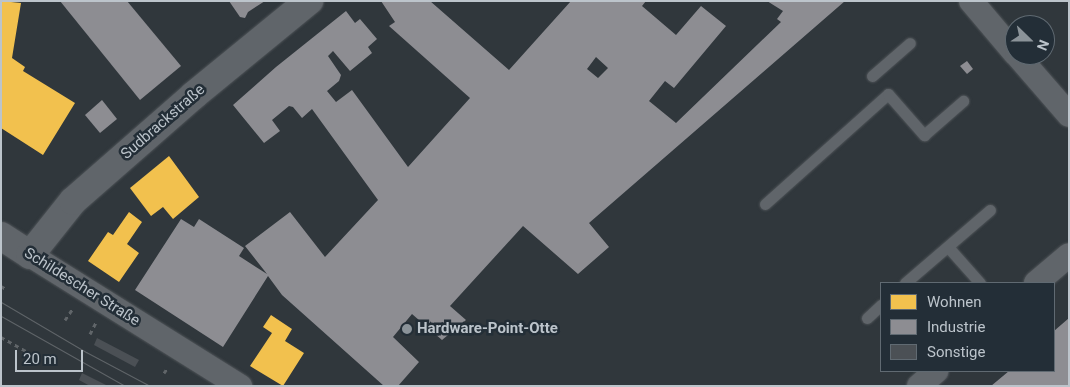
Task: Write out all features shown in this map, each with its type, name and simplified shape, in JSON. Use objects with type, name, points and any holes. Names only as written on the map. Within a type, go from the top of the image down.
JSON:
[{"type":"street","name":"Sudbrackstraße","points":[[30,255],[73,201],[194,95],[309,1]]},
{"type":"street","points":[[971,1],[1005,41]]},
{"type":"street","points":[[1026,65],[1069,115]]},
{"type":"street","name":"Schildescher Straße","points":[[1,236],[240,386]]},
{"type":"street","points":[[1037,282],[1069,255]]},
{"type":"street","points":[[919,386],[935,372]]},
{"type":"lane","points":[[872,76],[910,43]]},
{"type":"lane","points":[[766,204],[888,94],[924,134],[963,101]]},
{"type":"lane","points":[[907,282],[990,210]]},
{"type":"lane","points":[[948,246],[979,282]]},
{"type":"lane","points":[[866,318],[880,306]]},
{"type":"path","points":[[1,286],[6,289]]},
{"type":"path","points":[[1,337],[42,360]]},
{"type":"building: Wohnen","points":[[1,1],[21,3],[12,58],[25,67],[23,71],[75,103],[43,155],[1,128]]},
{"type":"building: Wohnen","points":[[169,156],[199,197],[173,219],[163,207],[151,216],[130,188]]},
{"type":"building: Wohnen","points":[[129,212],[142,222],[127,244],[139,253],[119,282],[88,261],[108,232],[113,235]]},
{"type":"building: Wohnen","points":[[271,315],[292,329],[285,341],[304,353],[283,386],[250,366],[272,333],[263,327]]},
{"type":"building: Industrie","points":[[60,1],[127,1],[181,66],[140,100]]},
{"type":"building: Industrie","points":[[229,1],[265,1],[248,12],[245,18],[240,17]]},
{"type":"building: Industrie","points":[[381,1],[430,1],[509,70],[571,1],[646,1],[642,6],[676,35],[701,6],[726,26],[674,88],[665,81],[649,101],[676,123],[781,22],[777,19],[783,11],[767,1],[845,1],[589,223],[609,247],[578,274],[523,226],[450,306],[466,320],[442,340],[412,314],[393,337],[419,362],[398,386],[384,386],[282,295],[268,276],[223,347],[135,290],[181,219],[194,227],[199,219],[244,248],[239,256],[267,274],[245,246],[290,212],[325,257],[378,200],[312,109],[302,118],[293,107],[289,106],[272,120],[280,131],[264,143],[233,105],[276,67],[346,11],[355,23],[360,19],[377,39],[368,47],[372,53],[350,71],[333,51],[328,56],[341,75],[339,81],[327,91],[336,102],[352,90],[408,167],[470,98],[389,26],[395,22]],"holes":[[[596,57],[608,68],[598,78],[587,69]]]},
{"type":"building: Industrie","points":[[967,61],[973,69],[967,74],[960,66]]},
{"type":"building: Industrie","points":[[102,100],[117,119],[100,133],[85,115]]},
{"type":"building: Industrie","points":[[1069,318],[1069,386],[991,386],[1008,372],[1055,372],[1055,330]]},
{"type":"building: Sonstige","points":[[97,338],[139,360],[135,367],[94,345]]},
{"type":"building: Sonstige","points":[[82,373],[108,386],[90,386],[79,380]]},
{"type":"tram line","points":[[1,302],[86,352],[150,386]]},
{"type":"tram line","points":[[1,316],[125,386]]},
{"type":"place","name":"Hardware-Point-Otte","points":[[407,329]]}]
